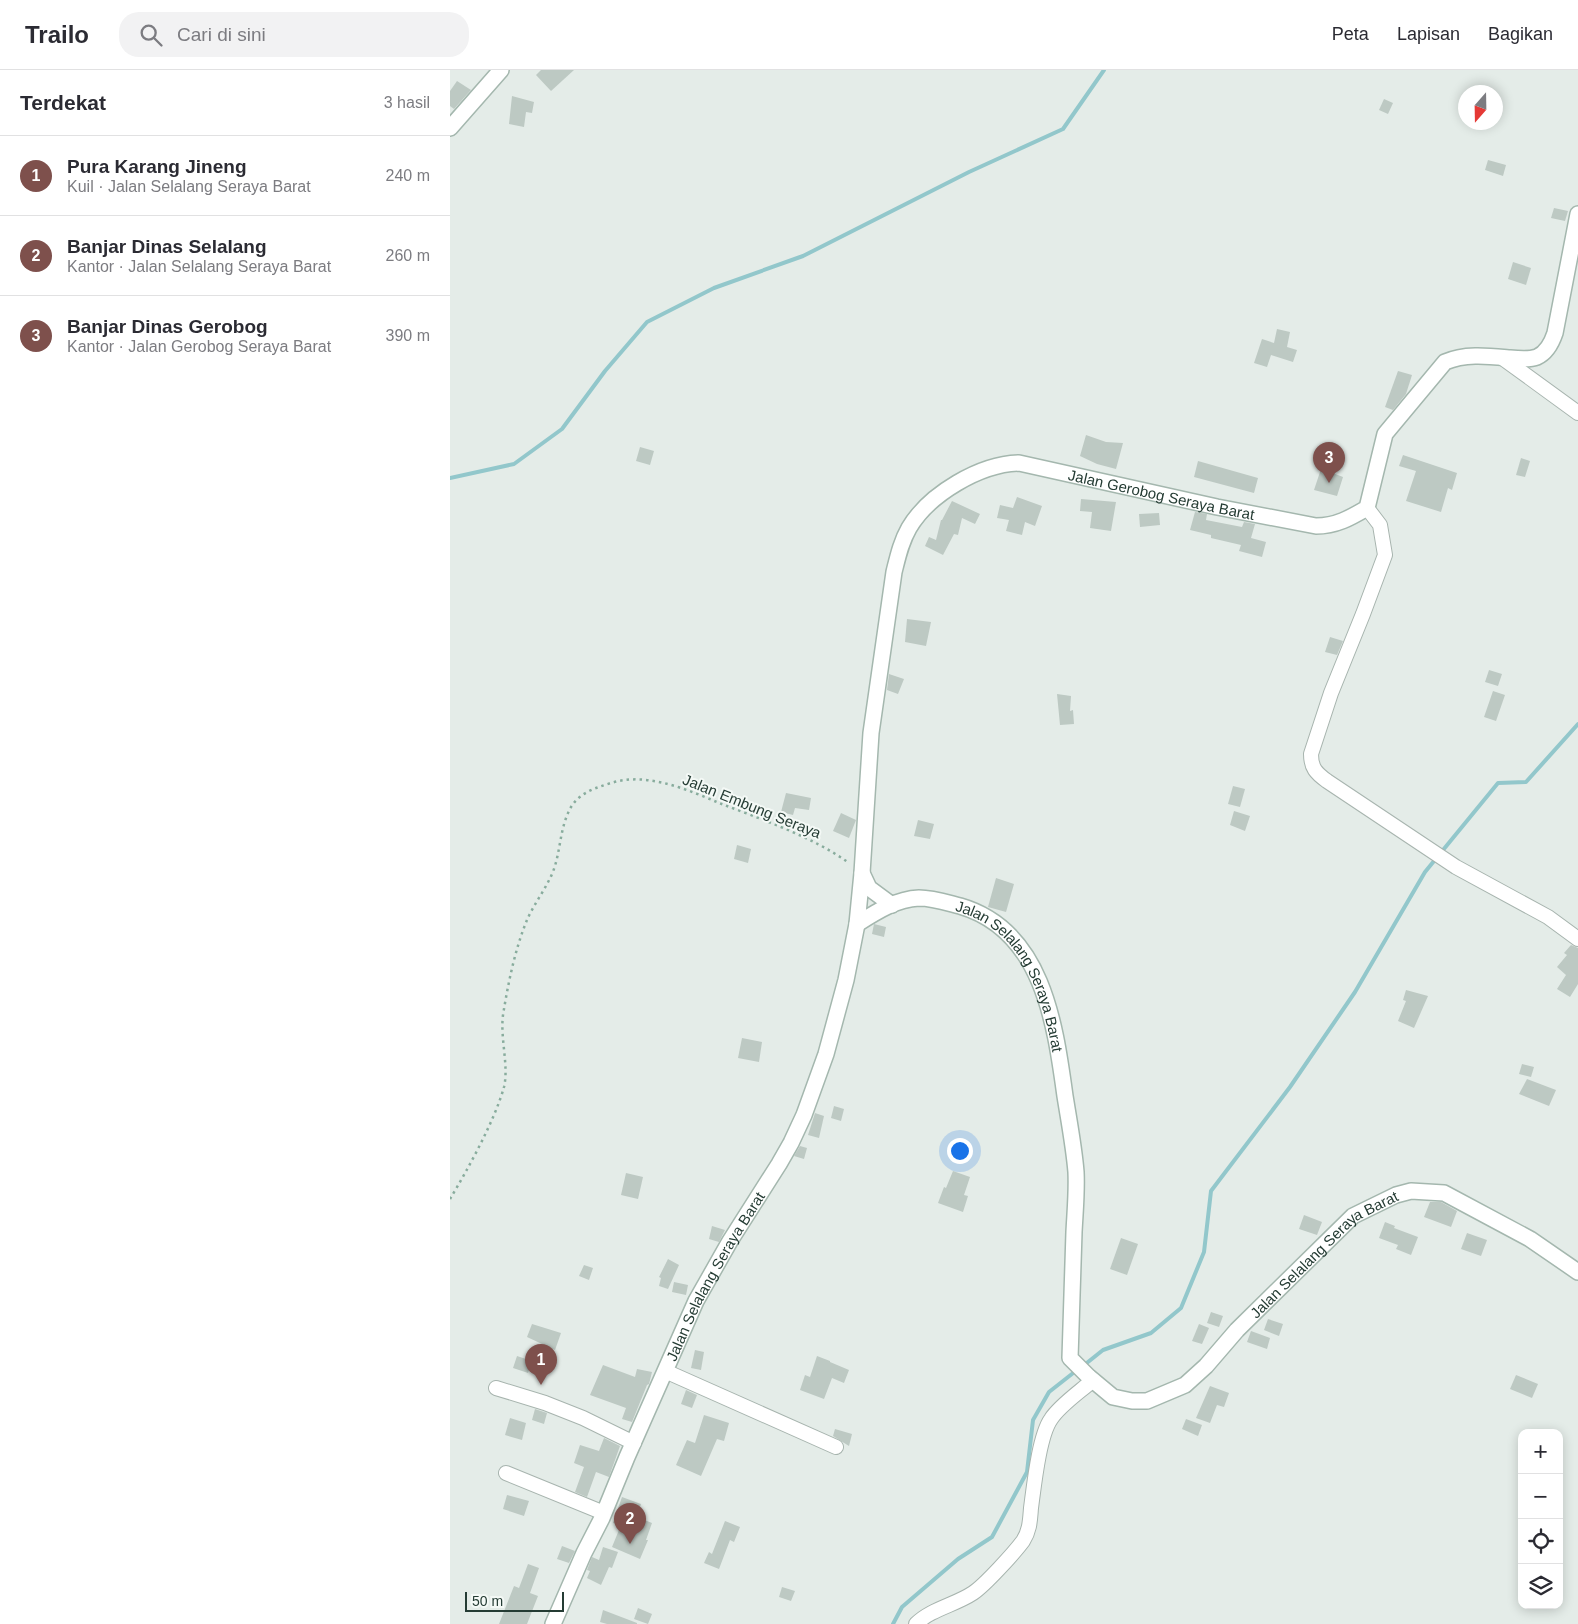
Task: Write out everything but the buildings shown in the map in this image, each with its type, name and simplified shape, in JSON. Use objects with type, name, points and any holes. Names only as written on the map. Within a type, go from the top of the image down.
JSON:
[{"type":"street","points":[[450,128],[501,70]]},
{"type":"street","points":[[1578,214],[1555,333],[1547,349],[1538,357],[1526,359],[1464,357],[1454,358],[1445,362],[1385,434],[1367,508],[1380,525],[1385,555],[1330,693],[1311,754],[1314,771],[1326,781],[1456,867],[1548,917],[1578,939]]},
{"type":"street","points":[[1501,357],[1578,413]]},
{"type":"street","name":"Jalan Gerobog Seraya Barat","points":[[862,873],[871,733],[896,566],[900,546],[910,527],[934,500],[966,478],[1007,464],[1019,463],[1217,507],[1316,526],[1330,526],[1343,522],[1367,508]]},
{"type":"street","points":[[862,873],[869,888],[892,905]]},
{"type":"street","name":"Jalan Selalang Seraya Barat","points":[[553,1624],[604,1513],[696,1301],[730,1241],[779,1164],[804,1114],[826,1054],[846,980],[857,924],[862,873]]},
{"type":"street","name":"Jalan Selalang Seraya Barat","points":[[857,924],[883,908],[892,905],[920,898],[945,902],[961,906],[985,917],[1012,937],[1030,961],[1042,986],[1057,1041],[1076,1172],[1070,1358],[1091,1379],[1114,1397],[1147,1402],[1185,1385],[1206,1366],[1237,1330],[1353,1216],[1396,1195],[1411,1191],[1444,1193],[1530,1239],[1578,1272]]},
{"type":"street","points":[[665,1371],[836,1447]]},
{"type":"street","points":[[916,1624],[937,1610],[974,1593],[1024,1539],[1031,1522],[1043,1439],[1048,1425],[1051,1418],[1091,1379]]},
{"type":"street","points":[[496,1388],[545,1403],[583,1418],[634,1443]]},
{"type":"street","points":[[506,1473],[604,1513]]},
{"type":"path","name":"Jalan Embung Seraya","points":[[450,1198],[482,1139],[504,1086],[506,1075],[502,1033],[503,1016],[516,955],[528,919],[557,863],[562,828],[570,808],[576,800],[588,791],[625,780],[666,784],[707,798],[814,843],[842,858],[862,873]]},
{"type":"waterway","points":[[450,478],[514,464],[562,429],[605,371],[647,322],[714,288],[803,256],[969,172],[1063,129],[1104,70]]},
{"type":"waterway","points":[[1083,1366],[1103,1350],[1151,1333],[1181,1308],[1204,1252],[1211,1191],[1290,1087],[1355,992],[1425,872],[1498,783],[1526,782],[1578,724]]},
{"type":"waterway","points":[[893,1624],[902,1607],[958,1559],[992,1537],[1027,1472],[1033,1420],[1049,1392],[1077,1370]]},
{"type":"place","name":"Banjar Dinas Gerobog","points":[[1329,483]]},
{"type":"place","name":"Pura Karang Jineng","points":[[541,1385]]},
{"type":"place","name":"Banjar Dinas Selalang","points":[[630,1544]]}]
